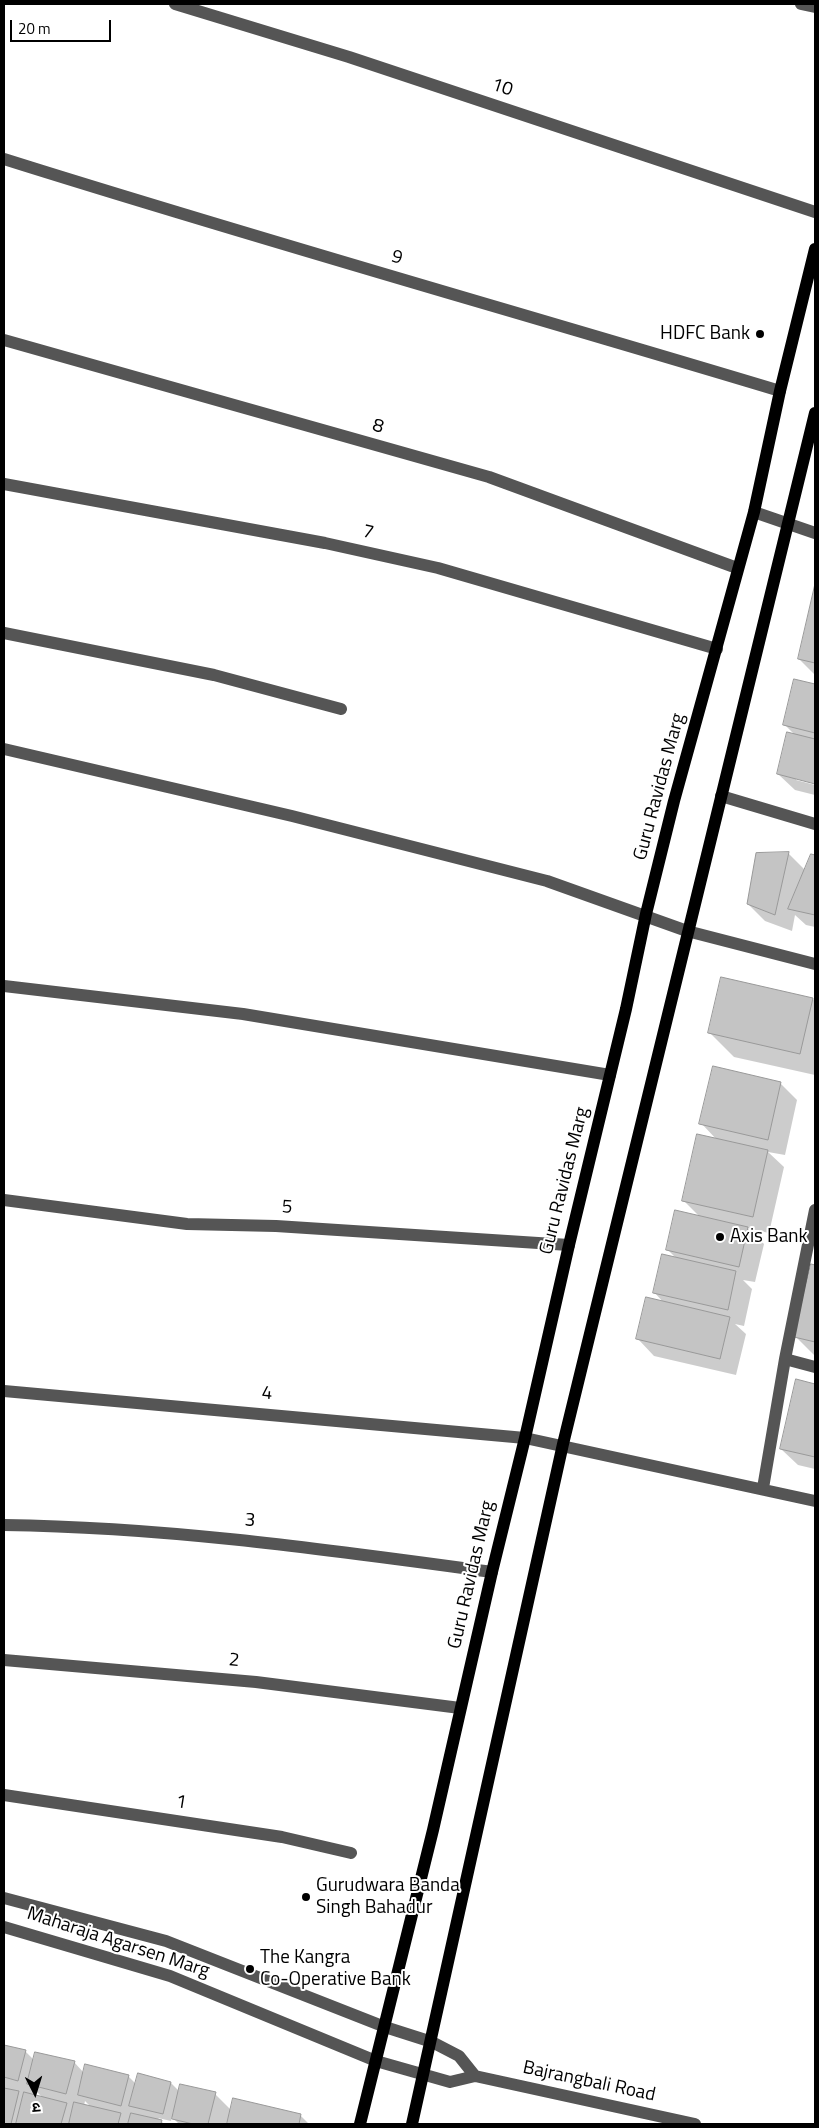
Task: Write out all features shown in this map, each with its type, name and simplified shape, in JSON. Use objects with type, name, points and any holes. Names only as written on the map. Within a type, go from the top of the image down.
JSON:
[{"type":"main road","name":"Guru Ravidas Marg","points":[[360,2124],[433,1830],[492,1572],[526,1438],[646,914],[674,801],[754,512],[780,391],[815,248]]},
{"type":"main road","points":[[412,2124],[432,2042],[563,1444],[815,413]]},
{"type":"street","name":"10","points":[[176,4],[349,57],[815,212]]},
{"type":"street","points":[[801,4],[815,7]]},
{"type":"street","name":"9","points":[[4,159],[222,228],[520,313],[780,391]]},
{"type":"street","name":"8","points":[[4,340],[489,477],[737,568]]},
{"type":"street","name":"7","points":[[4,484],[315,541],[438,568],[717,649]]},
{"type":"street","points":[[754,512],[815,533]]},
{"type":"street","points":[[4,633],[214,675],[341,709]]},
{"type":"street","points":[[4,749],[453,856],[547,881],[646,914],[687,931],[815,964]]},
{"type":"street","points":[[721,796],[815,824]]},
{"type":"street","points":[[4,986],[243,1014],[610,1075]]},
{"type":"street","name":"5","points":[[4,1200],[187,1224],[276,1226],[569,1245]]},
{"type":"street","points":[[763,1488],[785,1359],[813,1235],[815,1210]]},
{"type":"street","points":[[785,1359],[815,1367]]},
{"type":"street","name":"4","points":[[4,1391],[526,1438],[563,1444],[815,1500]]},
{"type":"street","name":"3","points":[[4,1525],[80,1526],[257,1541],[492,1572]]},
{"type":"street","name":"2","points":[[4,1660],[256,1682],[460,1708]]},
{"type":"street","name":"1","points":[[4,1794],[282,1837],[351,1852]]},
{"type":"street","name":"Maharaja Agarsen Marg","points":[[4,1898],[166,1941],[385,2027],[432,2042],[459,2056],[475,2076],[450,2082],[423,2076],[376,2061],[170,1976],[4,1927]]},
{"type":"street","name":"Bajrangbali Road","points":[[475,2076],[695,2124]]},
{"type":"building","points":[[815,584],[815,663],[798,659]]},
{"type":"building","points":[[794,679],[815,684],[815,733],[783,725]]},
{"type":"building","points":[[787,732],[815,739],[815,784],[777,774]]},
{"type":"building","points":[[789,852],[775,915],[747,904],[756,853]]},
{"type":"building","points":[[811,854],[815,855],[815,915],[788,909]]},
{"type":"building","points":[[721,977],[813,998],[800,1054],[708,1033]]},
{"type":"building","points":[[713,1066],[781,1082],[768,1140],[699,1124]]},
{"type":"building","points":[[697,1134],[768,1150],[753,1217],[682,1201]]},
{"type":"building","points":[[675,1210],[748,1227],[739,1267],[666,1250]]},
{"type":"building","points":[[662,1254],[736,1271],[728,1310],[653,1293]]},
{"type":"building","points":[[811,1264],[815,1265],[815,1342],[794,1337]]},
{"type":"building","points":[[646,1297],[730,1317],[720,1359],[636,1339]]},
{"type":"building","points":[[796,1379],[815,1384],[815,1457],[780,1449]]},
{"type":"building","points":[[4,2045],[26,2050],[18,2081],[4,2077]]},
{"type":"building","points":[[35,2052],[75,2061],[66,2094],[27,2084]]},
{"type":"building","points":[[85,2064],[129,2075],[121,2106],[78,2095]]},
{"type":"building","points":[[138,2073],[171,2082],[163,2114],[129,2106]]},
{"type":"building","points":[[180,2084],[216,2092],[208,2124],[193,2124],[172,2119]]},
{"type":"building","points":[[4,2088],[19,2091],[11,2124],[4,2124]]},
{"type":"building","points":[[24,2092],[67,2103],[61,2124],[16,2124]]},
{"type":"building","points":[[233,2098],[301,2114],[299,2124],[227,2124]]},
{"type":"building","points":[[74,2102],[121,2113],[118,2124],[69,2124]]},
{"type":"building","points":[[131,2113],[162,2120],[161,2124],[128,2124]]},
{"type":"place","name":"HDFC Bank","points":[[760,334]]},
{"type":"place","name":"Axis Bank","points":[[720,1237]]},
{"type":"place","name":"Gurudwara Banda Singh Bahadur","points":[[306,1897]]},
{"type":"place","name":"The Kangra Co-Operative Bank","points":[[250,1969]]}]
